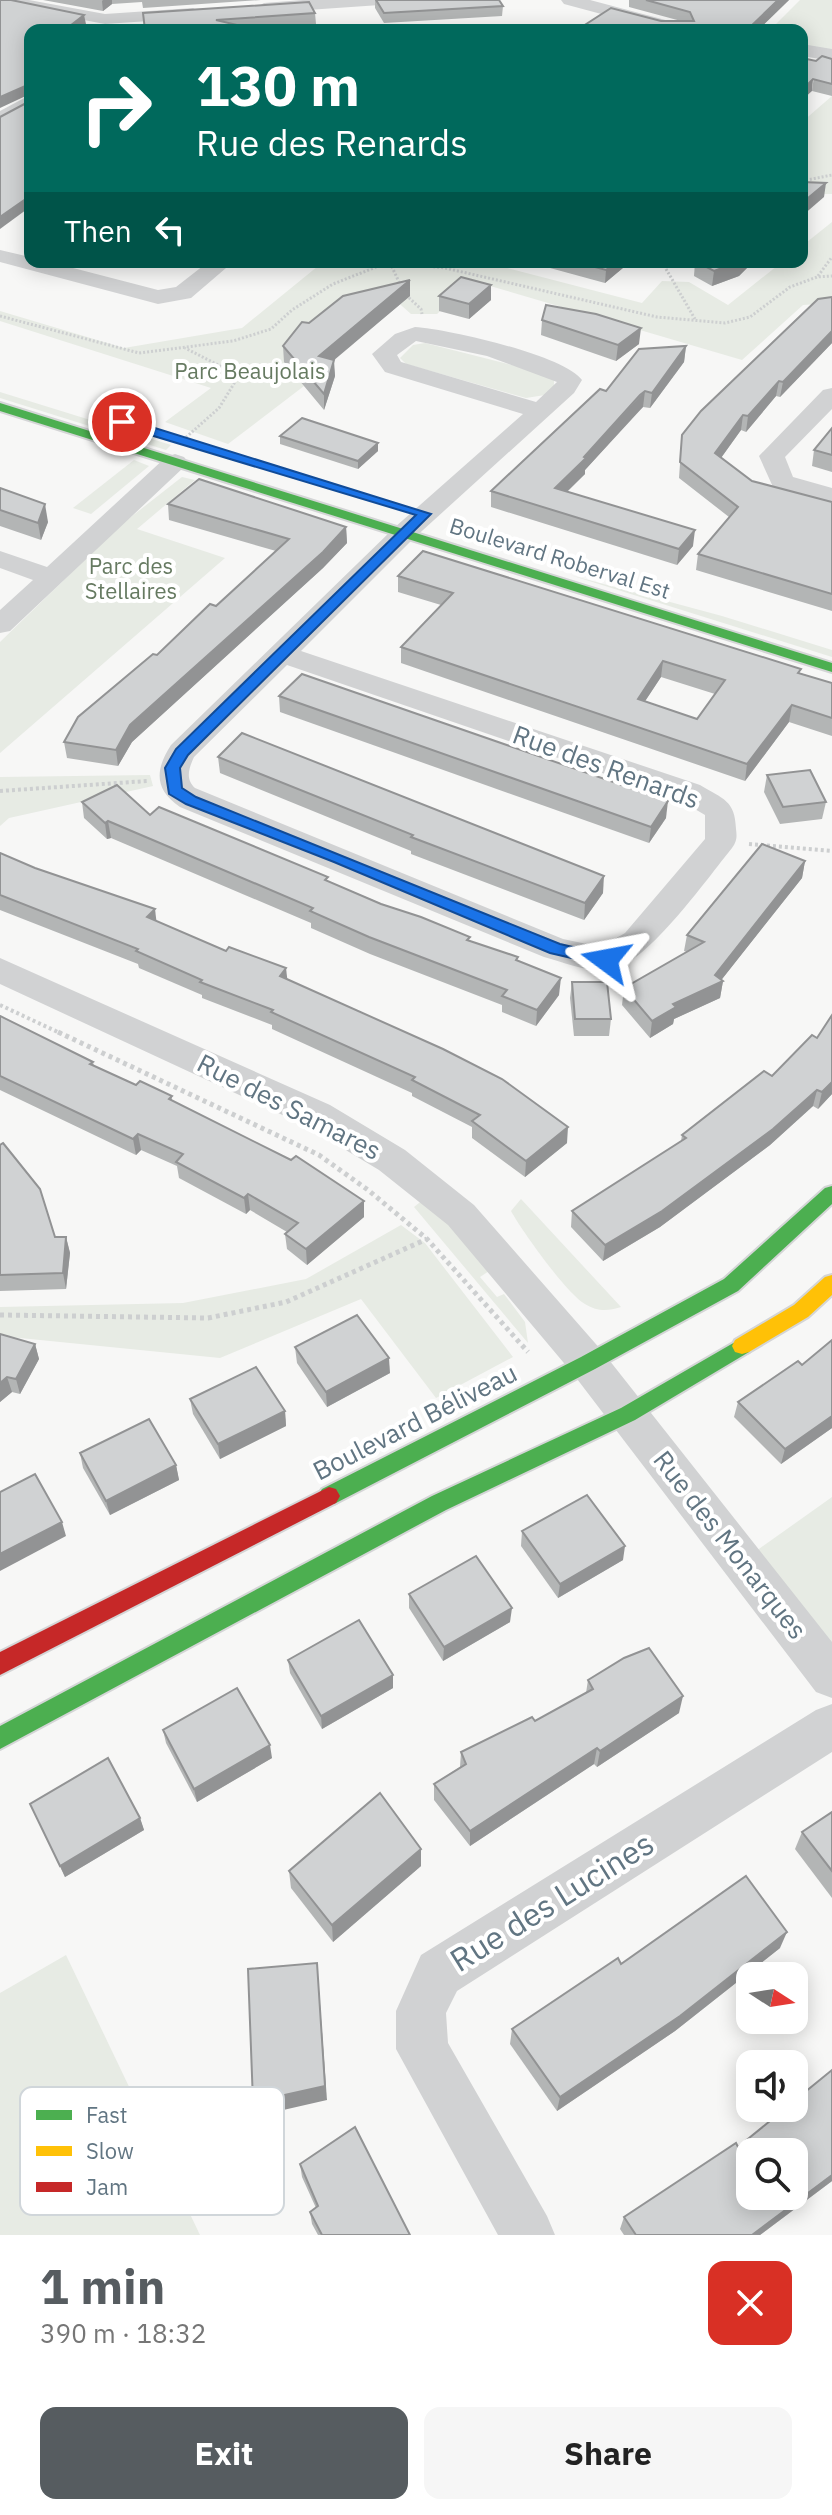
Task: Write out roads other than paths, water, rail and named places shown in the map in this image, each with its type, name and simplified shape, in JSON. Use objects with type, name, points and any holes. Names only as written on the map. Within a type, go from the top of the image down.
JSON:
[{"type":"street","points":[[4,0],[108,24],[210,12]]},
{"type":"street","points":[[240,10],[380,0]]},
{"type":"street","points":[[570,0],[658,24]]},
{"type":"street","points":[[580,23],[601,10]]},
{"type":"street","points":[[0,119],[24,95]]},
{"type":"street","points":[[1,257],[20,243]]},
{"type":"street","points":[[1,257],[24,263]]},
{"type":"street","points":[[44,268],[158,297],[183,293],[214,268]]},
{"type":"street","points":[[282,654],[419,519],[566,388],[570,380],[563,373],[425,334],[411,334],[384,354],[393,367],[539,411]]},
{"type":"street","points":[[832,395],[772,456],[782,482],[832,496]]},
{"type":"street","name":"Boulevard Roberval Est","points":[[0,407],[179,452],[419,519],[832,668]]},
{"type":"street","points":[[0,625],[179,452]]},
{"type":"street","points":[[0,559],[51,577]]},
{"type":"street","name":"Rue des Renards","points":[[282,654],[689,792],[720,811],[721,841],[637,941],[606,960],[556,949],[191,800],[175,790],[171,779],[172,768],[182,752],[282,654]]},
{"type":"street","name":"Rue des Samares","points":[[0,970],[317,1115],[392,1160],[461,1215],[628,1414]]},
{"type":"street","name":"Boulevard Béliveau","points":[[0,1664],[588,1363],[731,1285],[832,1193]]},
{"type":"street","points":[[0,1738],[439,1503],[628,1414],[801,1311],[832,1283]]},
{"type":"street","name":"Rue des Monarques","points":[[628,1414],[832,1677]]},
{"type":"street","name":"Rue des Lucines","points":[[528,2235],[422,2049],[421,2011],[439,1973],[832,1726]]},
{"type":"park label","name":"Parc Beaujolais","points":[[250,371]]},
{"type":"park label","name":"Parc des Stellaires","points":[[131,578]]}]
